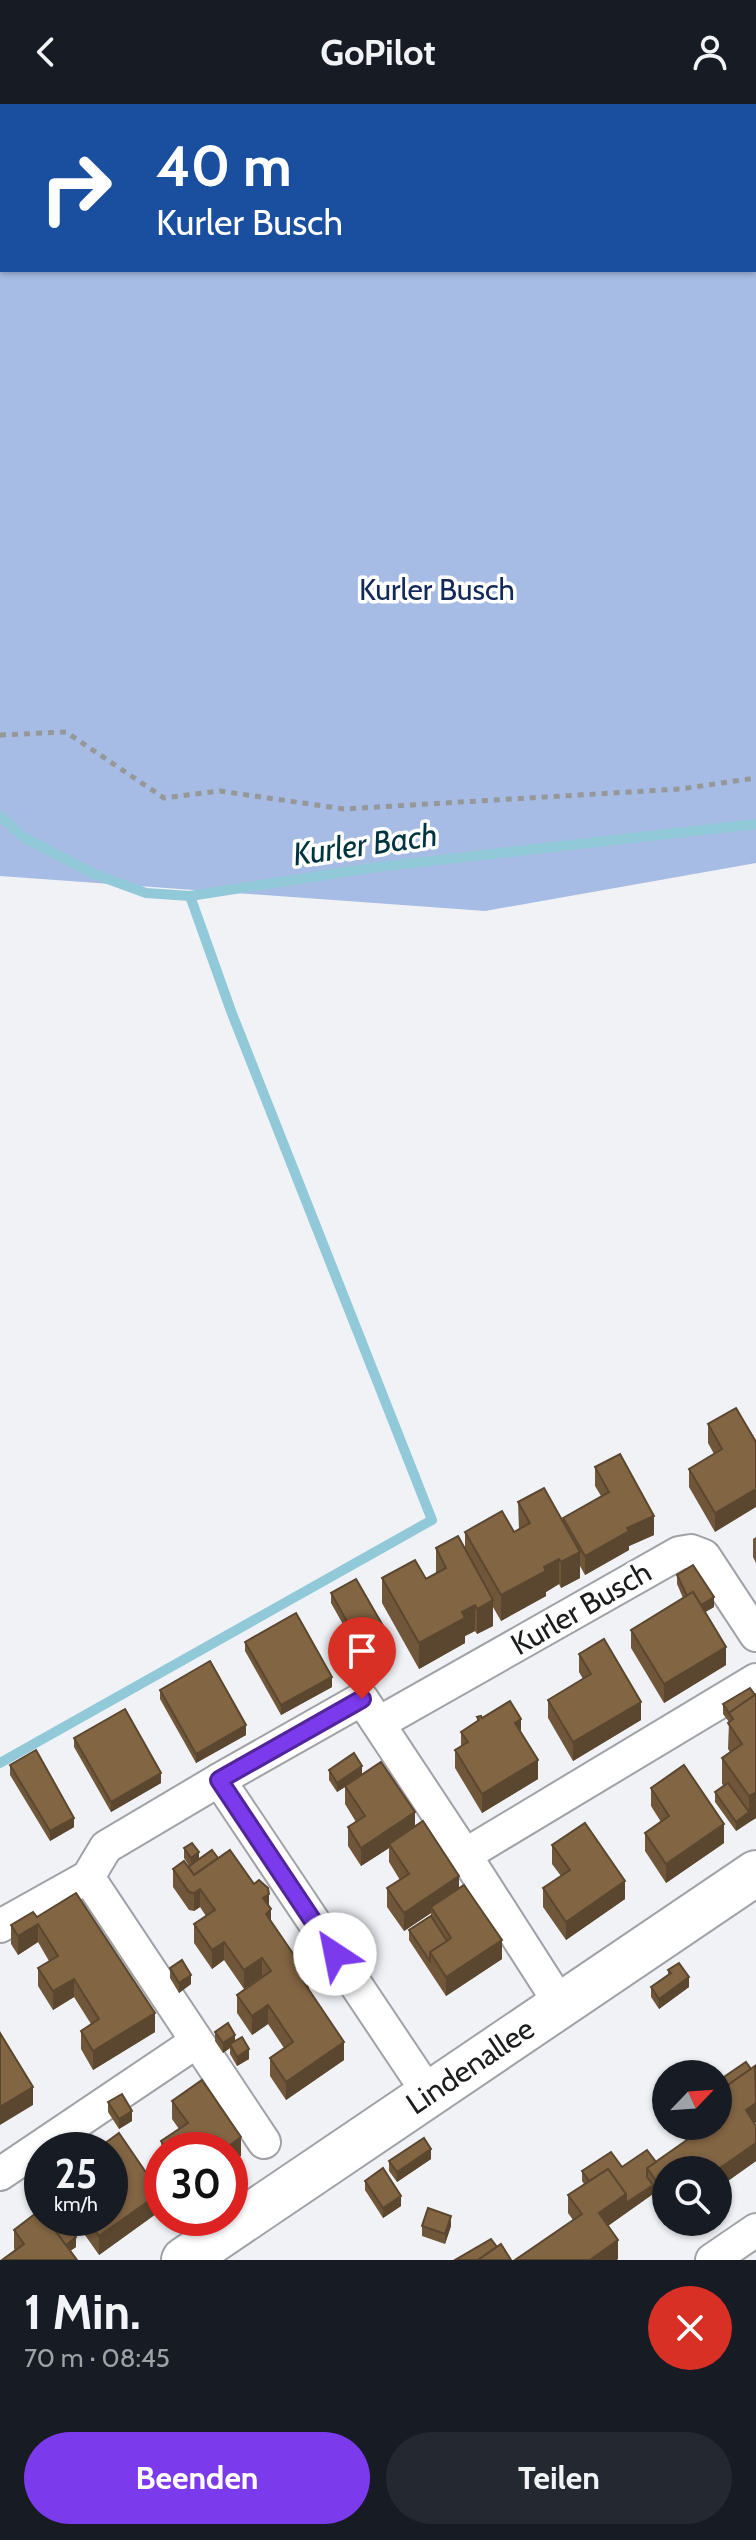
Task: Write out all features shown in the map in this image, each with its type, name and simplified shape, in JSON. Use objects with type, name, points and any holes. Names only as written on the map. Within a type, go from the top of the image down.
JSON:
[{"type":"main road","name":"Lindenallee","points":[[184,2260],[756,1873]]},
{"type":"street","name":"Kurler Busch","points":[[379,1723],[679,1553],[691,1551],[704,1556],[756,1635]]},
{"type":"street","points":[[465,1855],[756,1680]]},
{"type":"street","points":[[0,1926],[88,1877],[106,1847],[362,1699],[561,2005]]},
{"type":"street","points":[[219,1780],[429,2094]]},
{"type":"street","points":[[88,1877],[264,2142]]},
{"type":"street","points":[[0,2174],[196,2042]]},
{"type":"street","points":[[712,2260],[756,2230]]},
{"type":"path","points":[[0,735],[66,732],[164,798],[220,791],[344,809],[680,789],[756,778]]},
{"type":"green space","name":"Kurler Busch","points":[[0,272],[756,272],[756,863],[485,911],[0,876]]},
{"type":"building","points":[[736,1408],[756,1442],[756,1489],[715,1513],[689,1469],[722,1449],[708,1424]]},
{"type":"building","points":[[620,1454],[654,1516],[627,1528],[629,1531],[585,1556],[563,1518],[609,1492],[595,1467]]},
{"type":"building","points":[[544,1488],[580,1552],[544,1567],[546,1571],[501,1595],[465,1532],[502,1511],[514,1532],[530,1523],[518,1502]]},
{"type":"building","points":[[458,1536],[493,1600],[477,1609],[475,1605],[462,1612],[465,1618],[419,1643],[382,1578],[415,1560],[426,1579],[446,1568],[436,1548]]},
{"type":"building","points":[[693,1565],[714,1597],[701,1605],[693,1592],[687,1596],[677,1575]]},
{"type":"building","points":[[356,1579],[393,1643],[367,1657],[331,1593]]},
{"type":"building","points":[[693,1592],[726,1647],[664,1684],[631,1630]]},
{"type":"building","points":[[296,1613],[332,1677],[281,1705],[245,1642]]},
{"type":"building","points":[[604,1639],[641,1702],[573,1742],[548,1700],[591,1674],[579,1654]]},
{"type":"building","points":[[210,1661],[246,1725],[196,1754],[160,1690]]},
{"type":"building","points":[[750,1688],[755,1695],[729,1713],[723,1704]]},
{"type":"building","points":[[756,1694],[756,1792],[749,1796],[722,1758],[742,1744],[728,1723],[733,1719],[729,1713]]},
{"type":"building","points":[[510,1701],[521,1719],[515,1723],[538,1760],[482,1794],[455,1750],[468,1742],[461,1732],[479,1720],[477,1717],[482,1718]]},
{"type":"building","points":[[125,1709],[161,1773],[111,1802],[74,1738]]},
{"type":"building","points":[[36,1750],[74,1818],[50,1831],[10,1765]]},
{"type":"building","points":[[354,1753],[362,1766],[337,1783],[329,1770]]},
{"type":"building","points":[[381,1762],[415,1812],[361,1848],[348,1827],[365,1816],[345,1786]]},
{"type":"building","points":[[684,1765],[724,1824],[666,1864],[645,1833],[669,1816],[651,1788]]},
{"type":"building","points":[[728,1783],[749,1812],[736,1822],[715,1792]]},
{"type":"building","points":[[423,1821],[459,1876],[404,1913],[387,1888],[409,1874],[389,1844]]},
{"type":"building","points":[[585,1823],[625,1881],[566,1922],[543,1888],[570,1870],[552,1845]]},
{"type":"building","points":[[192,1843],[199,1852],[191,1858],[184,1848]]},
{"type":"building","points":[[212,1850],[218,1858],[194,1875],[188,1867]]},
{"type":"building","points":[[230,1850],[254,1884],[259,1880],[268,1888],[269,1894],[263,1898],[271,1909],[266,1914],[309,1977],[303,1981],[344,2042],[286,2082],[270,2058],[293,2042],[268,2005],[252,2016],[237,1995],[271,1971],[262,1958],[244,1970],[224,1942],[212,1950],[194,1924],[215,1910],[200,1889],[189,1892],[173,1869],[184,1861],[194,1875]]},
{"type":"building","points":[[464,1885],[502,1940],[446,1977],[430,1952],[451,1938],[431,1907]]},
{"type":"building","points":[[76,1893],[155,2013],[93,2051],[81,2031],[99,2019],[74,1979],[53,1991],[38,1968],[58,1956],[38,1924],[18,1936],[11,1925],[33,1912],[37,1917]]},
{"type":"building","points":[[431,1916],[447,1941],[430,1952],[430,1961],[409,1930]]},
{"type":"building","points":[[182,1960],[191,1975],[179,1983],[170,1968]]},
{"type":"building","points":[[679,1963],[689,1977],[659,1999],[651,1987]]},
{"type":"building","points":[[228,2023],[235,2035],[223,2043],[215,2032]]},
{"type":"building","points":[[0,2033],[33,2087],[0,2107]]},
{"type":"building","points":[[242,2037],[249,2049],[237,2057],[230,2044]]},
{"type":"building","points":[[746,2062],[751,2069],[732,2082],[732,2072]]},
{"type":"building","points":[[755,2066],[756,2103],[746,2110],[756,2126],[756,2143],[732,2160],[732,2156],[664,2156],[687,2140],[732,2140],[732,2082]]},
{"type":"building","points":[[202,2080],[238,2132],[174,2132],[188,2123],[172,2101]]},
{"type":"building","points":[[122,2094],[132,2111],[119,2119],[108,2102]]},
{"type":"building","points":[[424,2138],[431,2149],[397,2172],[389,2161]]},
{"type":"building","points":[[128,2146],[144,2170],[144,2204],[128,2216]]},
{"type":"building","points":[[647,2150],[652,2157],[647,2177],[652,2186],[626,2203],[626,2194],[608,2169],[589,2181],[582,2171],[611,2152],[622,2167]]},
{"type":"building","points":[[383,2168],[401,2196],[383,2208],[365,2181]]},
{"type":"building","points":[[608,2169],[626,2194],[599,2213],[618,2240],[590,2260],[515,2260],[582,2214],[568,2195]]},
{"type":"building","points":[[428,2208],[451,2216],[445,2234],[422,2226]]},
{"type":"building","points":[[24,2222],[24,2236],[59,2236],[77,2260],[2,2260],[24,2244],[14,2230]]},
{"type":"building","points":[[59,2236],[75,2236],[76,2237],[66,2245]]},
{"type":"building","points":[[491,2239],[497,2247],[478,2260],[455,2260]]},
{"type":"building","points":[[501,2244],[511,2260],[478,2260]]},
{"type":"waterway","name":"Kurler Bach","points":[[0,816],[25,838],[94,874],[146,893],[190,896],[377,867],[756,824]]},
{"type":"waterway","points":[[0,1763],[432,1520],[231,1011],[190,896]]},
{"type":"route","points":[[335,1954],[219,1780],[362,1699]]}]
